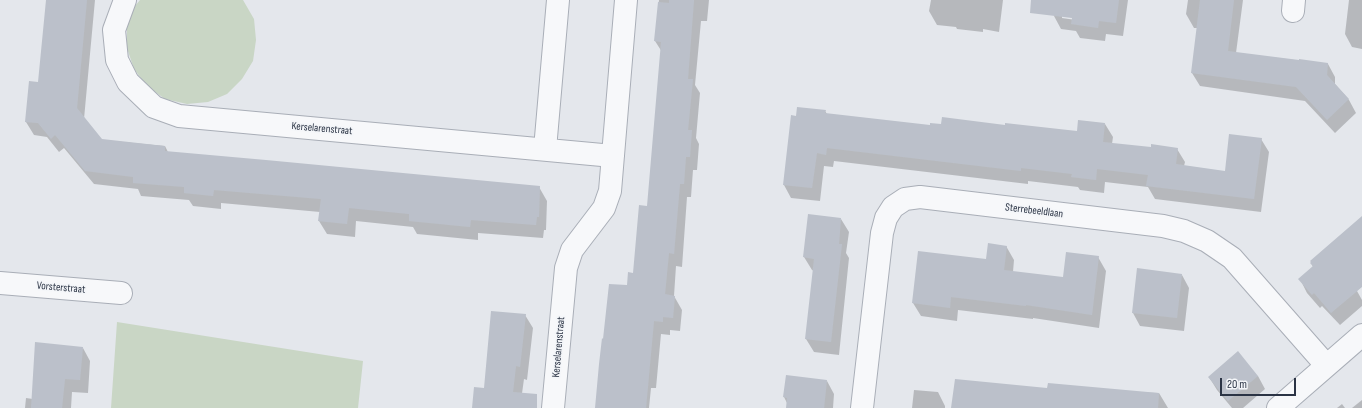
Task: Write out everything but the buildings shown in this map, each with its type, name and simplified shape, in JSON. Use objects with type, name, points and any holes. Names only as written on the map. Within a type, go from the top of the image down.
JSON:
[{"type":"street","name":"Kerselarenstraat","points":[[125,0],[114,30],[117,60],[128,82],[154,107],[179,116],[613,156]]},
{"type":"street","points":[[545,149],[558,0]]},
{"type":"street","name":"Kerselarenstraat","points":[[553,408],[566,268],[572,250],[604,208],[610,191],[626,0]]},
{"type":"street","name":"Sterrebeeldlaan","points":[[862,408],[881,241],[886,218],[893,207],[905,199],[920,197],[1163,226],[1184,231],[1207,240],[1232,258],[1326,366]]},
{"type":"street","name":"Vorsterstraat","points":[[0,283],[121,293]]},
{"type":"street","points":[[1278,408],[1362,335]]},
{"type":"green space","points":[[140,0],[243,0],[254,19],[256,40],[253,61],[242,79],[227,94],[208,102],[187,104],[165,99],[147,86],[134,69],[127,48],[127,26],[135,6]]},
{"type":"green space","points":[[117,322],[363,361],[358,408],[111,408]]}]
